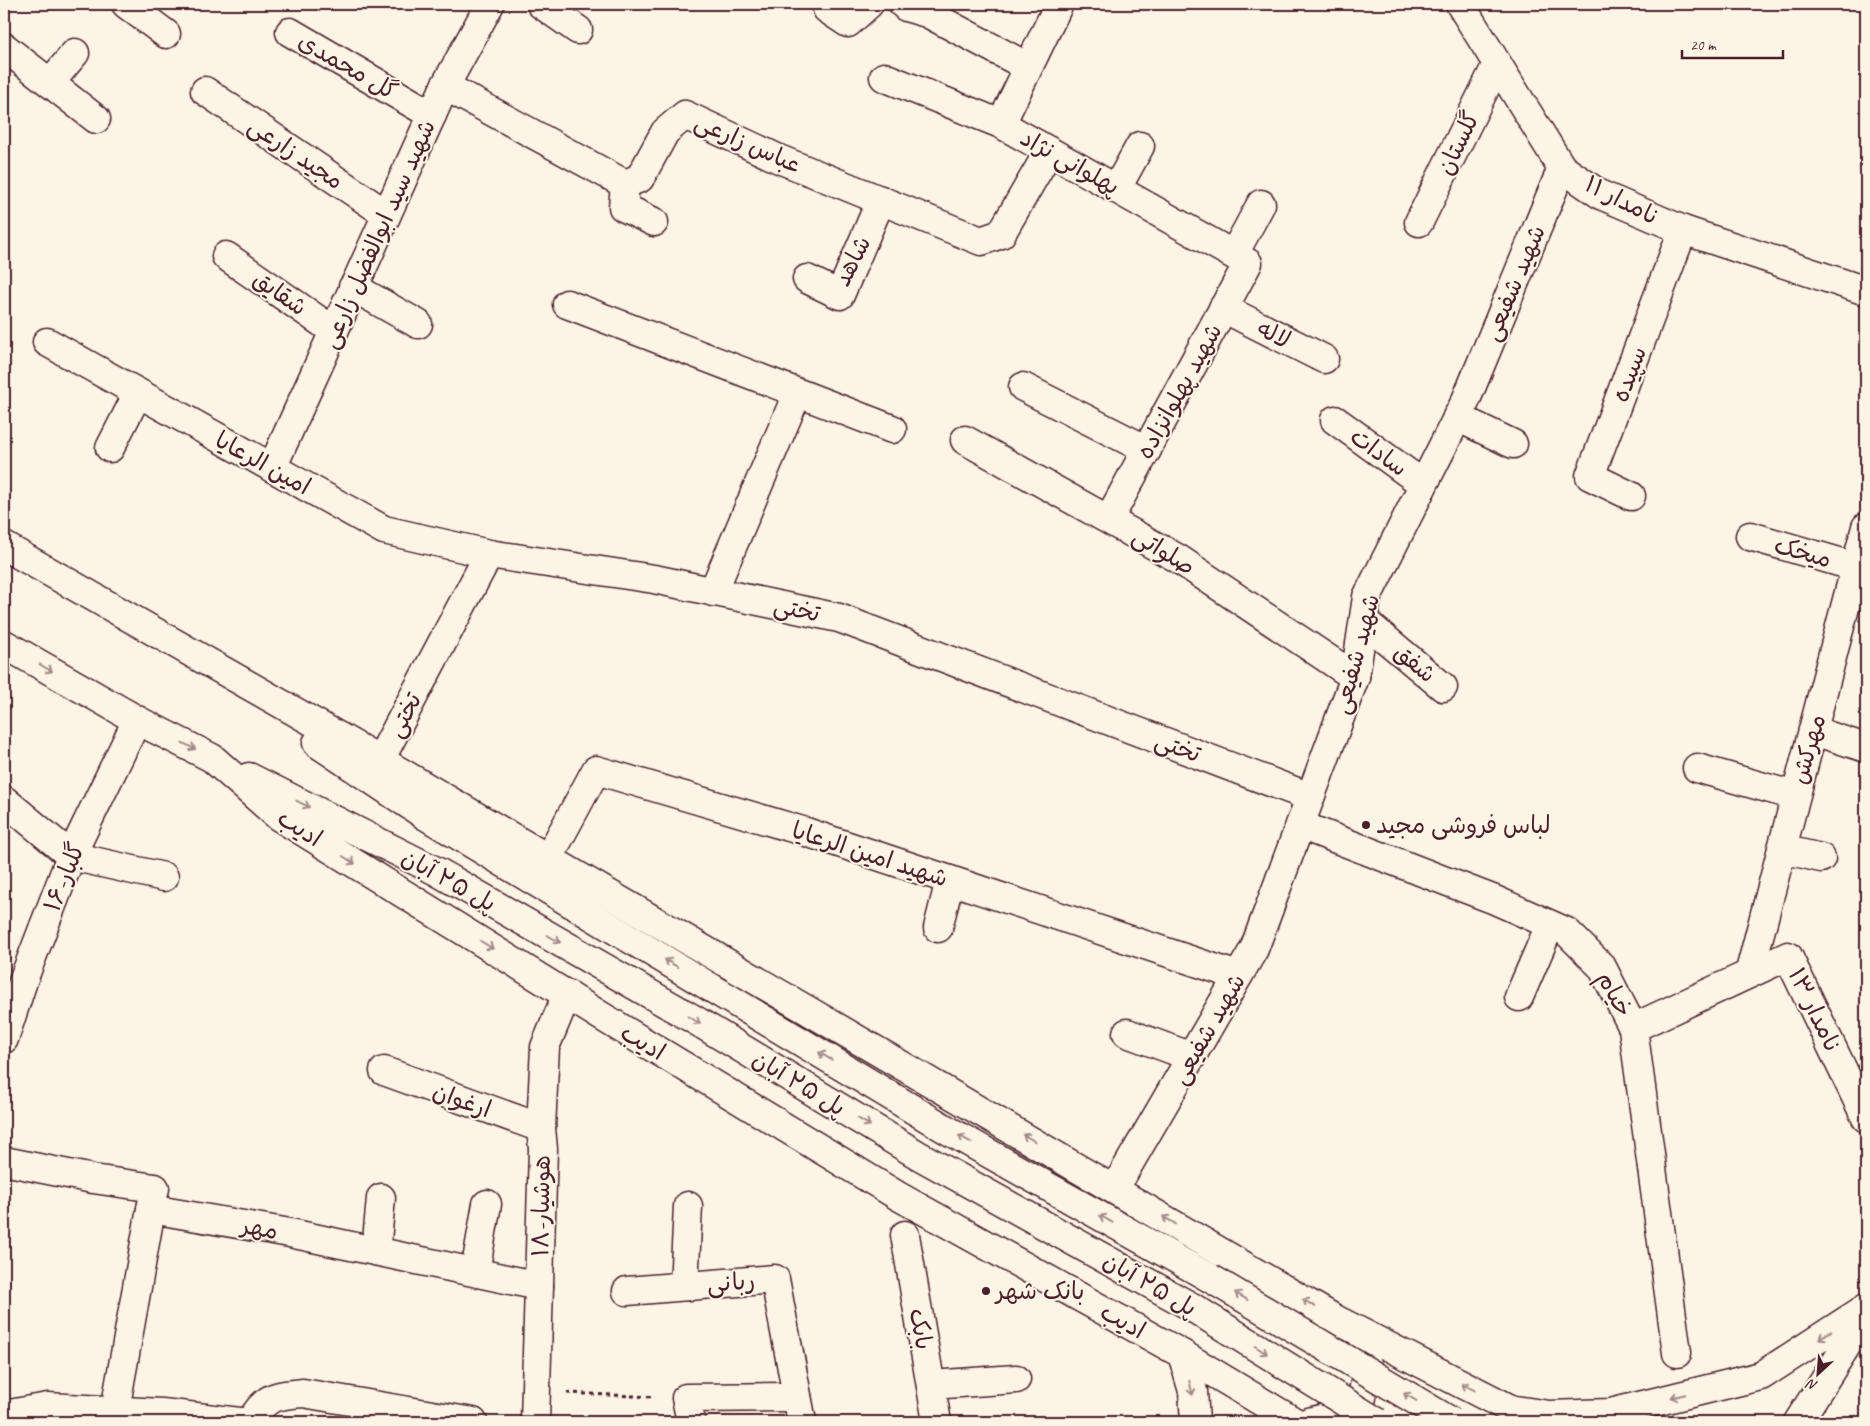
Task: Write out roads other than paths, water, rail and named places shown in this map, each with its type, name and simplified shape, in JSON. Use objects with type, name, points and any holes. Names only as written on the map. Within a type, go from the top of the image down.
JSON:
[{"type":"street","points":[[126,4],[166,34]]},
{"type":"street","name":"شهید سید ابوالفضل زارعی","points":[[272,468],[445,86],[490,4]]},
{"type":"street","points":[[541,4],[578,30]]},
{"type":"street","points":[[827,9],[848,22],[869,4]]},
{"type":"street","points":[[903,4],[906,7],[927,13],[1028,67]]},
{"type":"street","points":[[1001,124],[1059,4]]},
{"type":"street","name":"۱۱ نامدار","points":[[1460,4],[1562,168],[1601,194],[1682,230],[1866,291]]},
{"type":"street","name":"گل محمدی","points":[[290,32],[432,115]]},
{"type":"street","points":[[4,46],[96,118]]},
{"type":"street","points":[[50,83],[76,53]]},
{"type":"street","name":"گلستان","points":[[1419,222],[1498,64]]},
{"type":"street","name":"پهلوانی نژاد","points":[[884,77],[1001,124],[1241,259]]},
{"type":"street","points":[[445,86],[624,184],[623,207],[654,222]]},
{"type":"street","name":"مجید زارعی","points":[[205,91],[386,214]]},
{"type":"street","name":"عباس زارعی","points":[[624,184],[640,178],[665,132],[685,115],[779,158],[981,241],[1001,234],[1049,151]]},
{"type":"street","points":[[1117,188],[1140,146]]},
{"type":"street","name":"شهید شفیعی","points":[[1115,1188],[1254,949],[1355,677],[1368,597],[1457,417],[1562,168]]},
{"type":"street","name":"شاهد","points":[[807,279],[840,295],[881,200]]},
{"type":"street","name":"شهید پهلوانزاده","points":[[1109,519],[1223,308],[1261,204]]},
{"type":"street","name":"سپیده","points":[[1631,496],[1590,476],[1682,230]]},
{"type":"street","name":"شقایق","points":[[226,256],[334,331]]},
{"type":"street","points":[[353,288],[418,324]]},
{"type":"street","points":[[567,304],[892,429]]},
{"type":"street","name":"لاله","points":[[1223,308],[1324,359]]},
{"type":"street","name":"امین الرعایا","points":[[47,342],[384,530],[489,554]]},
{"type":"street","points":[[1023,387],[1147,450]]},
{"type":"street","points":[[110,448],[138,393]]},
{"type":"street","points":[[713,592],[797,394]]},
{"type":"street","points":[[1457,417],[1513,444]]},
{"type":"street","name":"سادات","points":[[1335,420],[1424,484]]},
{"type":"street","name":"صلواتی","points":[[964,440],[1177,558],[1355,677]]},
{"type":"street","name":"مهرکش","points":[[1750,971],[1866,527]]},
{"type":"street","name":"میخک","points":[[1750,536],[1856,567]]},
{"type":"street","points":[[4,546],[380,760],[1115,1188],[1336,1319],[1536,1422]]},
{"type":"street","name":"تختی","points":[[380,760],[489,554],[654,579],[839,618],[1310,797]]},
{"type":"street","name":"شفق","points":[[1364,621],[1443,687]]},
{"type":"street","name":"ادیب","points":[[4,644],[137,720],[212,758],[278,816],[898,1196],[1182,1354],[1295,1422]]},
{"type":"street","name":"پل ۲۵ آبان","points":[[264,694],[304,735],[426,816],[944,1128],[1210,1278],[1452,1422]]},
{"type":"street","name":"۱۶-گلبار","points":[[4,1039],[24,978],[71,856],[137,720]]},
{"type":"street","points":[[1814,731],[1866,748]]},
{"type":"street","name":"پل ۲۵ آبان","points":[[212,758],[447,877],[695,1020],[918,1155],[1190,1306],[1377,1422]]},
{"type":"street","points":[[1697,768],[1795,796]]},
{"type":"street","name":"شهید امین الرعایا","points":[[548,859],[596,770],[806,832],[1238,976]]},
{"type":"street","points":[[4,800],[71,856],[164,877]]},
{"type":"street","name":"خیام","points":[[1300,825],[1495,900],[1567,932],[1602,967],[1633,1028],[1677,1354]]},
{"type":"street","points":[[1782,849],[1821,858]]},
{"type":"street","points":[[938,928],[950,880]]},
{"type":"street","points":[[1519,997],[1550,925]]},
{"type":"street","name":"۱۳ نامدار","points":[[1750,971],[1788,956],[1866,1118]]},
{"type":"street","points":[[1633,1028],[1750,971]]},
{"type":"street","name":"۱۸-هوشیار","points":[[535,1422],[543,1149],[541,1128],[545,1047],[567,994]]},
{"type":"street","points":[[1127,1033],[1192,1057]]},
{"type":"street","name":"ارغوان","points":[[384,1071],[541,1128]]},
{"type":"street","points":[[4,1161],[93,1179],[155,1188],[115,1410]]},
{"type":"street","points":[[376,1252],[381,1198]]},
{"type":"street","points":[[475,1272],[487,1204]]},
{"type":"street","points":[[684,1286],[688,1206]]},
{"type":"street","name":"مهر","points":[[152,1209],[290,1233],[539,1286]]},
{"type":"street","name":"بابک","points":[[905,1235],[937,1422]]},
{"type":"street","name":"ربانی","points":[[626,1291],[775,1279],[800,1410],[689,1410]]},
{"type":"street","points":[[1511,1409],[1549,1415],[1610,1413],[1761,1376],[1866,1308]]},
{"type":"street","points":[[1798,1422],[1866,1315]]},
{"type":"street","points":[[1308,1422],[1333,1416],[1361,1402],[1363,1395],[1368,1367],[1362,1346],[1336,1319]]},
{"type":"street","points":[[1182,1354],[1193,1391],[1195,1422]]},
{"type":"street","points":[[930,1385],[1016,1379]]},
{"type":"street","points":[[250,1422],[262,1402],[282,1395],[303,1393],[474,1422]]},
{"type":"street","points":[[4,1415],[48,1407],[162,1413],[240,1422]]},
{"type":"place","name":"لباس فروشی مجید","points":[[1366,825]]},
{"type":"place","name":"بانک شهر","points":[[986,1291]]}]
